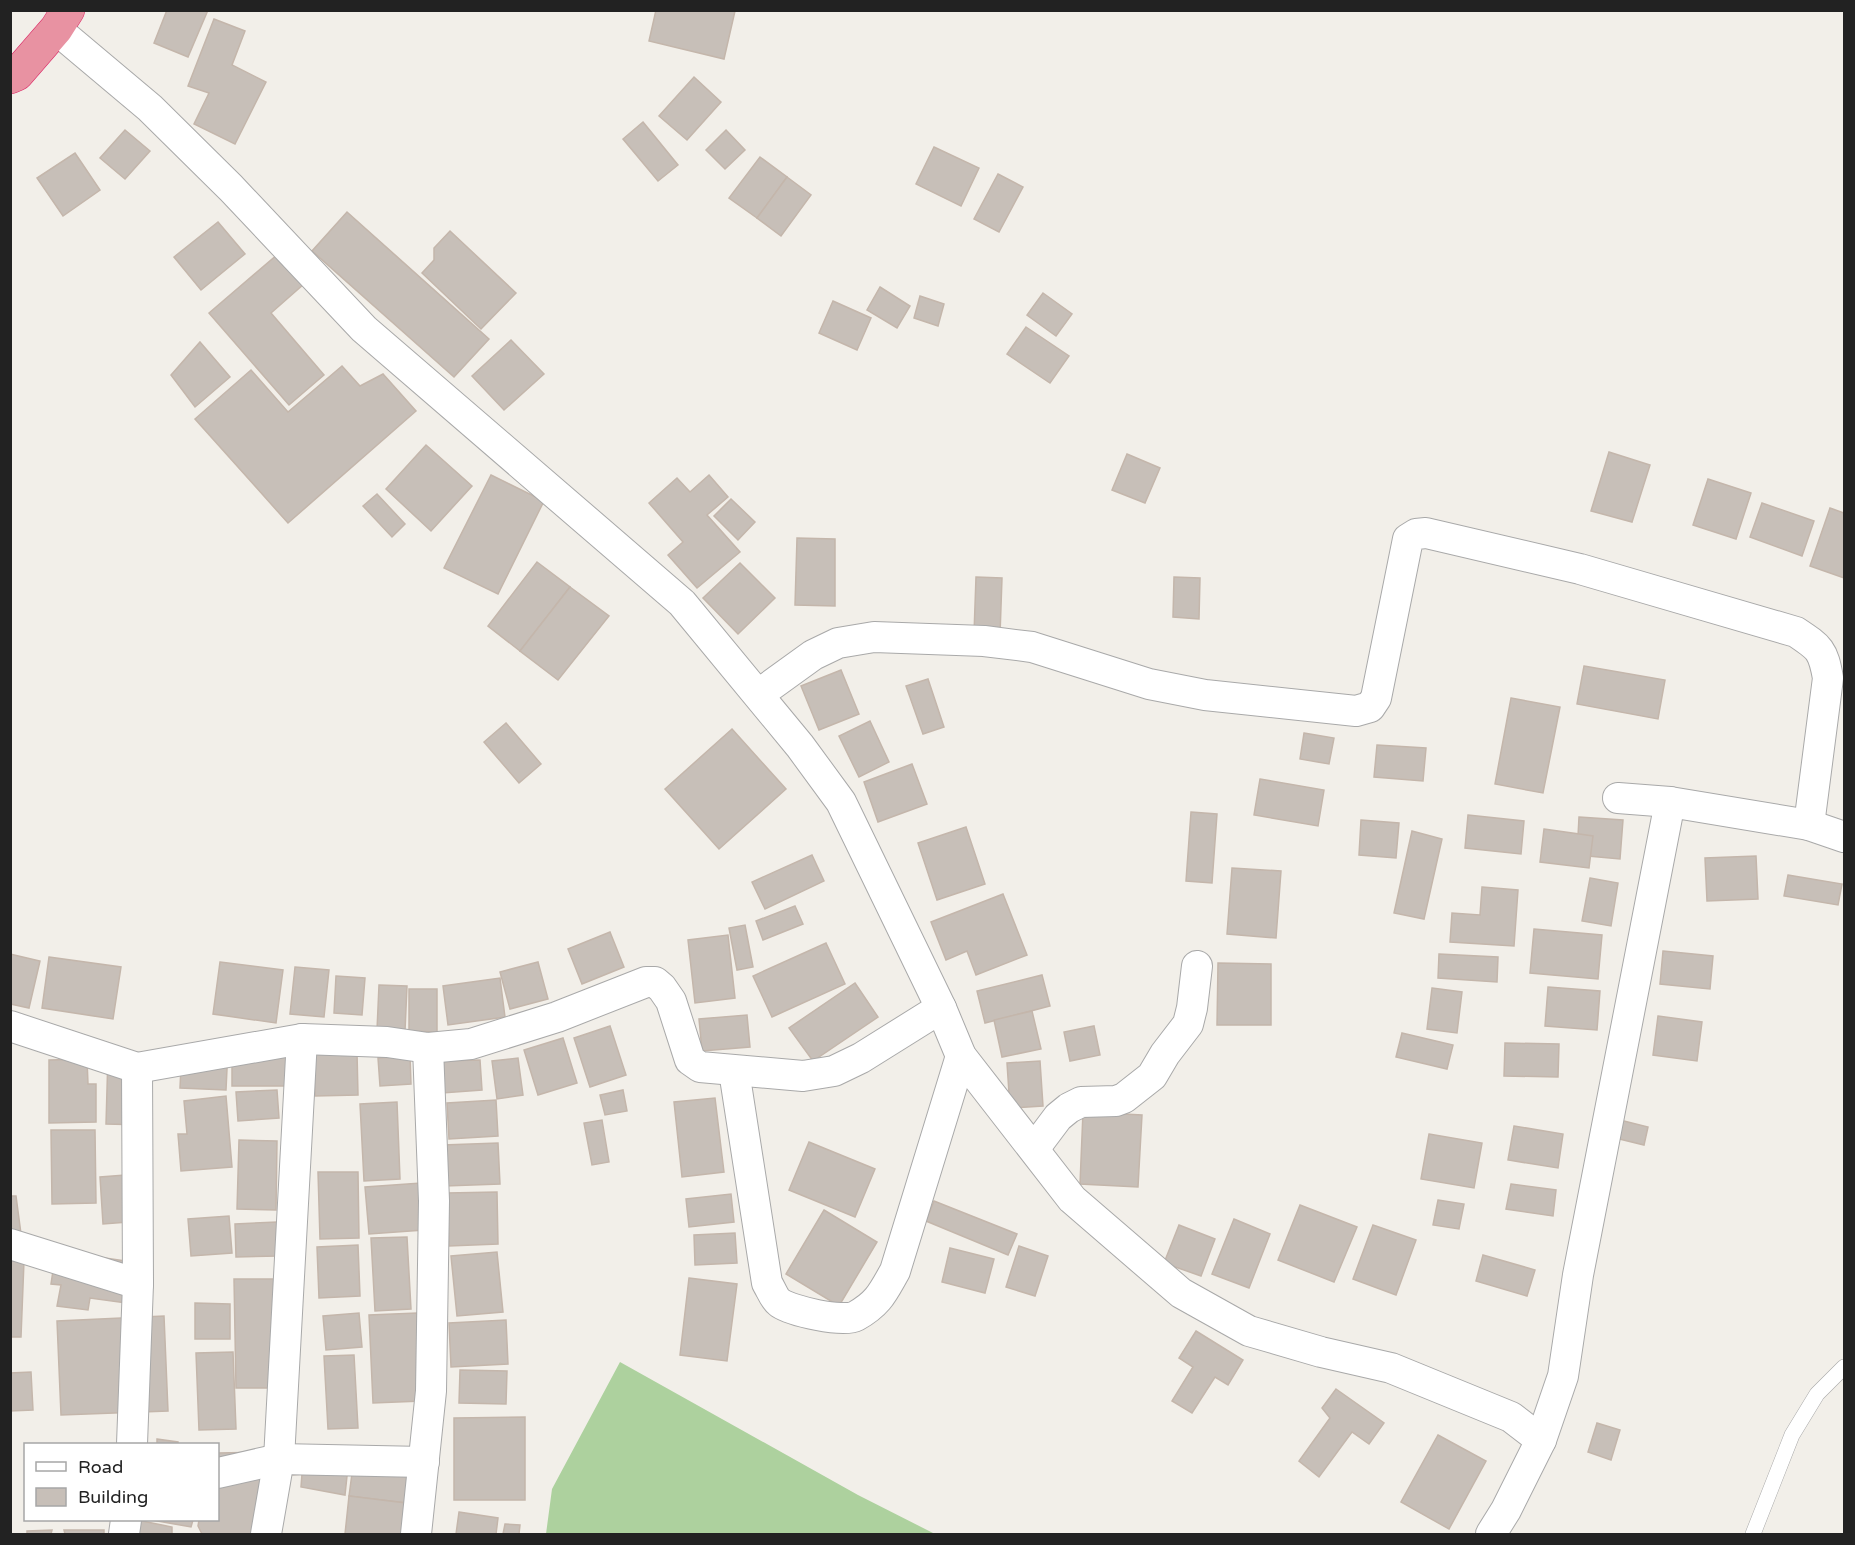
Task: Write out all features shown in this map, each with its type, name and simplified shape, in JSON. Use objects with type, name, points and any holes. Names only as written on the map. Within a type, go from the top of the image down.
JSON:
[{"type":"highway","points":[[10,77],[17,74],[62,20]]},
{"type":"street","points":[[62,20],[231,188],[364,329],[682,603],[759,694],[841,802],[941,1008],[961,1056],[1072,1199],[1181,1293],[1249,1330],[1321,1352],[1391,1368],[1511,1417],[1541,1440]]},
{"type":"street","points":[[759,694],[813,655],[838,643],[874,636],[984,641],[1032,647],[1149,684],[1194,693],[1356,711],[1370,707],[1376,698],[1408,539],[1416,534],[1426,533],[1580,569],[1796,632],[1816,645],[1824,658],[1828,678],[1809,825]]},
{"type":"street","points":[[1618,798],[1670,802],[1809,825],[1845,837]]},
{"type":"street","points":[[1491,1534],[1506,1510],[1541,1440],[1563,1376],[1578,1275],[1670,802]]},
{"type":"street","points":[[1034,1149],[1058,1117],[1069,1108],[1080,1102],[1116,1101],[1124,1098],[1152,1076],[1165,1054],[1188,1024],[1197,966]]},
{"type":"street","points":[[10,1026],[137,1068],[302,1039],[387,1042],[428,1048],[471,1044],[557,1017],[646,982],[655,982],[671,1001],[690,1060],[700,1067],[802,1076],[834,1071],[861,1058],[941,1008]]},
{"type":"street","points":[[266,1534],[279,1459],[302,1039]]},
{"type":"street","points":[[416,1534],[431,1391],[434,1201],[428,1048]]},
{"type":"street","points":[[734,1071],[767,1283],[778,1301],[797,1311],[821,1316],[854,1317],[880,1298],[895,1270],[961,1056]]},
{"type":"street","points":[[132,1443],[138,1284],[137,1068]]},
{"type":"street","points":[[10,1244],[138,1284]]},
{"type":"street","points":[[219,1473],[279,1459],[424,1462]]},
{"type":"lane","points":[[1753,1534],[1792,1435],[1817,1394],[1845,1367]]},
{"type":"green space","points":[[620,1362],[858,1495],[935,1534],[546,1534],[552,1489]]},
{"type":"building","points":[[167,10],[208,10],[188,57],[154,43]]},
{"type":"building","points":[[656,10],[735,11],[724,59],[649,41]]},
{"type":"building","points":[[214,19],[245,31],[232,65],[266,82],[235,144],[194,124],[209,93],[188,86]]},
{"type":"building","points":[[694,77],[721,102],[687,140],[659,116]]},
{"type":"building","points":[[643,122],[678,165],[658,181],[623,139]]},
{"type":"building","points":[[125,130],[150,151],[125,179],[100,158]]},
{"type":"building","points":[[726,130],[745,150],[725,169],[706,150]]},
{"type":"building","points":[[934,147],[979,168],[961,206],[916,184]]},
{"type":"building","points":[[75,153],[100,190],[63,216],[37,178]]},
{"type":"building","points":[[760,157],[787,177],[757,218],[729,198]]},
{"type":"building","points":[[998,174],[1023,187],[999,232],[974,219]]},
{"type":"building","points":[[787,177],[811,195],[781,236],[757,218]]},
{"type":"building","points":[[347,212],[489,339],[454,377],[312,251]]},
{"type":"building","points":[[218,222],[245,254],[201,290],[174,257]]},
{"type":"building","points":[[450,231],[516,293],[481,329],[422,273],[434,260],[434,248]]},
{"type":"building","points":[[278,254],[304,284],[271,313],[324,375],[289,405],[209,313]]},
{"type":"building","points":[[880,287],[910,306],[897,328],[867,310]]},
{"type":"building","points":[[1043,293],[1072,314],[1056,336],[1027,315]]},
{"type":"building","points":[[920,296],[944,304],[938,326],[914,318]]},
{"type":"building","points":[[833,301],[871,318],[857,350],[819,333]]},
{"type":"building","points":[[1026,327],[1069,356],[1050,383],[1007,354]]},
{"type":"building","points":[[511,340],[544,374],[504,410],[472,376]]},
{"type":"building","points":[[200,342],[230,377],[195,407],[171,375]]},
{"type":"building","points":[[342,366],[360,386],[383,374],[416,411],[288,523],[195,419],[251,370],[288,412]]},
{"type":"building","points":[[426,445],[472,486],[431,531],[386,489]]},
{"type":"building","points":[[1609,452],[1650,465],[1632,522],[1591,511]]},
{"type":"building","points":[[1127,454],[1160,468],[1145,503],[1112,490]]},
{"type":"building","points":[[491,475],[544,501],[498,594],[444,568]]},
{"type":"building","points":[[709,475],[728,497],[707,515],[740,552],[697,588],[668,555],[683,542],[649,503],[677,478],[690,492]]},
{"type":"building","points":[[1708,479],[1751,493],[1736,539],[1693,525]]},
{"type":"building","points":[[377,494],[405,524],[392,537],[363,506]]},
{"type":"building","points":[[731,499],[755,522],[738,540],[714,516]]},
{"type":"building","points":[[1762,503],[1814,521],[1802,556],[1750,537]]},
{"type":"building","points":[[1830,508],[1844,513],[1844,578],[1810,566]]},
{"type":"building","points":[[797,538],[835,539],[835,606],[795,605]]},
{"type":"building","points":[[537,562],[570,587],[520,651],[488,626]]},
{"type":"building","points":[[740,563],[775,598],[738,634],[703,598]]},
{"type":"building","points":[[976,577],[1002,578],[1000,635],[974,634]]},
{"type":"building","points":[[1174,577],[1200,578],[1199,619],[1173,617]]},
{"type":"building","points":[[570,587],[609,616],[558,680],[520,651]]},
{"type":"building","points":[[1584,666],[1665,680],[1658,719],[1577,704]]},
{"type":"building","points":[[841,670],[859,714],[819,730],[801,686]]},
{"type":"building","points":[[928,679],[944,727],[923,734],[906,686]]},
{"type":"building","points":[[1511,698],[1560,707],[1543,793],[1495,784]]},
{"type":"building","points":[[870,721],[889,762],[859,777],[839,736]]},
{"type":"building","points":[[506,723],[541,764],[519,783],[484,742]]},
{"type":"building","points":[[732,729],[786,789],[719,849],[665,789]]},
{"type":"building","points":[[1304,733],[1334,738],[1329,764],[1300,759]]},
{"type":"building","points":[[1377,745],[1426,748],[1423,781],[1374,777]]},
{"type":"building","points":[[912,764],[927,804],[878,822],[864,782]]},
{"type":"building","points":[[1260,779],[1324,790],[1318,826],[1254,815]]},
{"type":"building","points":[[1191,812],[1217,814],[1212,883],[1186,881]]},
{"type":"building","points":[[1468,815],[1524,821],[1521,854],[1465,848]]},
{"type":"building","points":[[1579,817],[1623,820],[1620,859],[1577,855]]},
{"type":"building","points":[[1361,820],[1399,823],[1396,858],[1359,855]]},
{"type":"building","points":[[966,827],[985,884],[937,900],[918,843]]},
{"type":"building","points":[[1544,829],[1593,836],[1589,868],[1540,862]]},
{"type":"building","points":[[1412,831],[1442,839],[1424,919],[1394,913]]},
{"type":"building","points":[[812,855],[824,881],[765,909],[752,882]]},
{"type":"building","points":[[1756,856],[1758,899],[1707,901],[1705,858]]},
{"type":"building","points":[[1232,868],[1281,871],[1276,938],[1227,934]]},
{"type":"building","points":[[1788,875],[1842,884],[1838,905],[1784,896]]},
{"type":"building","points":[[1590,878],[1618,883],[1611,926],[1582,921]]},
{"type":"building","points":[[1482,887],[1518,890],[1514,946],[1450,942],[1452,913],[1480,915]]},
{"type":"building","points":[[1003,894],[1027,955],[976,975],[967,951],[946,960],[931,922]]},
{"type":"building","points":[[795,906],[803,924],[763,940],[756,921]]},
{"type":"building","points":[[745,925],[753,967],[737,970],[729,928]]},
{"type":"building","points":[[1534,929],[1602,935],[1598,979],[1530,973]]},
{"type":"building","points":[[610,932],[624,967],[582,984],[568,949]]},
{"type":"building","points":[[728,935],[735,998],[695,1003],[688,940]]},
{"type":"building","points":[[826,943],[845,984],[772,1017],[753,976]]},
{"type":"building","points":[[1663,951],[1713,956],[1710,989],[1660,984]]},
{"type":"building","points":[[10,954],[40,961],[29,1008],[10,1004]]},
{"type":"building","points":[[1439,954],[1498,957],[1497,982],[1438,978]]},
{"type":"building","points":[[49,957],[121,967],[113,1019],[42,1008]]},
{"type":"building","points":[[220,962],[283,970],[276,1023],[213,1014]]},
{"type":"building","points":[[538,962],[548,999],[510,1009],[500,972]]},
{"type":"building","points":[[1218,963],[1271,964],[1271,1025],[1217,1025]]},
{"type":"building","points":[[295,967],[329,970],[324,1017],[290,1014]]},
{"type":"building","points":[[1042,975],[1050,1006],[985,1023],[977,991]]},
{"type":"building","points":[[336,976],[365,978],[362,1015],[334,1013]]},
{"type":"building","points":[[500,978],[505,1017],[448,1025],[443,986]]},
{"type":"building","points":[[855,983],[878,1017],[813,1061],[789,1028]]},
{"type":"building","points":[[379,985],[407,986],[405,1031],[377,1030]]},
{"type":"building","points":[[1548,987],[1600,991],[1597,1030],[1545,1026]]},
{"type":"building","points":[[1432,988],[1462,992],[1457,1033],[1427,1029]]},
{"type":"building","points":[[409,989],[437,989],[437,1032],[409,1031]]},
{"type":"building","points":[[1032,1011],[1041,1049],[1002,1057],[994,1020]]},
{"type":"building","points":[[747,1015],[750,1047],[702,1051],[699,1019]]},
{"type":"building","points":[[1658,1016],[1702,1022],[1697,1061],[1653,1055]]},
{"type":"building","points":[[610,1026],[626,1075],[590,1087],[574,1038]]},
{"type":"building","points":[[1094,1026],[1100,1055],[1070,1061],[1064,1032]]},
{"type":"building","points":[[1402,1033],[1453,1045],[1447,1069],[1396,1057]]},
{"type":"building","points":[[563,1038],[577,1083],[538,1095],[524,1050]]},
{"type":"building","points":[[1505,1043],[1559,1044],[1558,1077],[1504,1076]]},
{"type":"building","points":[[182,1045],[228,1048],[226,1090],[180,1088]]},
{"type":"building","points":[[232,1045],[297,1045],[297,1086],[232,1086]]},
{"type":"building","points":[[357,1052],[358,1095],[315,1096],[314,1053]]},
{"type":"building","points":[[108,1055],[147,1056],[145,1125],[106,1124]]},
{"type":"building","points":[[410,1056],[411,1084],[380,1086],[378,1058]]},
{"type":"building","points":[[518,1058],[523,1095],[497,1099],[492,1061]]},
{"type":"building","points":[[87,1059],[88,1084],[96,1084],[96,1122],[49,1123],[49,1060]]},
{"type":"building","points":[[480,1060],[482,1090],[442,1093],[440,1061]]},
{"type":"building","points":[[1040,1061],[1043,1106],[1010,1108],[1007,1063]]},
{"type":"building","points":[[277,1090],[279,1118],[238,1121],[236,1092]]},
{"type":"building","points":[[623,1090],[627,1111],[605,1115],[600,1095]]},
{"type":"building","points":[[226,1096],[232,1167],[181,1171],[178,1134],[187,1134],[184,1101]]},
{"type":"building","points":[[715,1098],[724,1172],[682,1177],[674,1102]]},
{"type":"building","points":[[496,1100],[498,1136],[449,1139],[447,1103]]},
{"type":"building","points":[[397,1102],[400,1179],[364,1181],[360,1104]]},
{"type":"building","points":[[1083,1112],[1142,1115],[1138,1187],[1080,1184]]},
{"type":"building","points":[[1616,1119],[1648,1127],[1644,1145],[1611,1137]]},
{"type":"building","points":[[602,1120],[609,1162],[592,1165],[584,1123]]},
{"type":"building","points":[[1514,1126],[1563,1134],[1558,1168],[1508,1160]]},
{"type":"building","points":[[51,1130],[95,1130],[96,1203],[52,1204]]},
{"type":"building","points":[[1429,1134],[1482,1143],[1474,1188],[1421,1179]]},
{"type":"building","points":[[239,1140],[277,1141],[276,1210],[237,1209]]},
{"type":"building","points":[[809,1142],[875,1169],[855,1217],[789,1190]]},
{"type":"building","points":[[498,1143],[500,1184],[445,1186],[443,1145]]},
{"type":"building","points":[[318,1172],[358,1172],[359,1238],[320,1239]]},
{"type":"building","points":[[138,1174],[141,1221],[103,1224],[100,1177]]},
{"type":"building","points":[[421,1183],[424,1230],[369,1234],[365,1187]]},
{"type":"building","points":[[1511,1184],[1556,1190],[1553,1216],[1506,1209]]},
{"type":"building","points":[[497,1192],[498,1244],[449,1246],[447,1193]]},
{"type":"building","points":[[731,1194],[734,1222],[689,1227],[686,1199]]},
{"type":"building","points":[[10,1196],[16,1196],[23,1249],[10,1250]]},
{"type":"building","points":[[1438,1200],[1464,1204],[1459,1229],[1433,1225]]},
{"type":"building","points":[[934,1201],[1017,1234],[1008,1255],[926,1221]]},
{"type":"building","points":[[1300,1205],[1357,1227],[1334,1282],[1278,1260]]},
{"type":"building","points":[[824,1210],[877,1242],[839,1306],[786,1274]]},
{"type":"building","points":[[229,1216],[232,1253],[191,1256],[188,1219]]},
{"type":"building","points":[[1234,1219],[1270,1234],[1249,1288],[1212,1274]]},
{"type":"building","points":[[277,1222],[278,1256],[236,1257],[235,1224]]},
{"type":"building","points":[[1179,1225],[1215,1239],[1201,1276],[1164,1263]]},
{"type":"building","points":[[1373,1225],[1416,1240],[1396,1295],[1353,1279]]},
{"type":"building","points":[[735,1233],[737,1263],[695,1265],[694,1235]]},
{"type":"building","points":[[407,1237],[411,1309],[375,1311],[371,1238]]},
{"type":"building","points":[[358,1245],[360,1296],[319,1298],[317,1247]]},
{"type":"building","points":[[1019,1246],[1048,1256],[1035,1296],[1006,1287]]},
{"type":"building","points":[[950,1248],[994,1259],[985,1293],[942,1282]]},
{"type":"building","points":[[56,1251],[132,1262],[126,1303],[90,1298],[88,1310],[57,1306],[61,1285],[51,1284]]},
{"type":"building","points":[[497,1252],[503,1312],[457,1316],[451,1256]]},
{"type":"building","points":[[1483,1255],[1535,1270],[1527,1296],[1476,1281]]},
{"type":"building","points":[[10,1261],[24,1261],[21,1337],[10,1337]]},
{"type":"building","points":[[689,1278],[737,1284],[727,1361],[680,1355]]},
{"type":"building","points":[[234,1279],[278,1279],[280,1388],[236,1388]]},
{"type":"building","points":[[195,1303],[230,1304],[230,1339],[195,1339]]},
{"type":"building","points":[[359,1313],[362,1347],[326,1350],[323,1316]]},
{"type":"building","points":[[417,1313],[422,1401],[373,1403],[369,1315]]},
{"type":"building","points":[[164,1316],[168,1411],[61,1415],[57,1321]]},
{"type":"building","points":[[506,1320],[508,1364],[451,1367],[449,1323]]},
{"type":"building","points":[[1196,1331],[1243,1360],[1228,1385],[1215,1377],[1192,1413],[1172,1401],[1193,1367],[1179,1358]]},
{"type":"building","points":[[233,1352],[236,1429],[199,1430],[196,1353]]},
{"type":"building","points":[[354,1355],[358,1428],[328,1429],[324,1356]]},
{"type":"building","points":[[460,1370],[507,1371],[506,1404],[459,1403]]},
{"type":"building","points":[[31,1372],[33,1410],[10,1411],[10,1373]]},
{"type":"building","points":[[1336,1389],[1384,1423],[1369,1444],[1352,1432],[1319,1477],[1299,1461],[1330,1418],[1322,1408]]},
{"type":"building","points":[[525,1417],[525,1500],[454,1500],[454,1418]]},
{"type":"building","points":[[1597,1423],[1620,1430],[1611,1460],[1588,1452]]},
{"type":"building","points":[[1438,1435],[1486,1461],[1449,1529],[1401,1502]]},
{"type":"building","points":[[157,1439],[178,1442],[178,1443],[157,1443]]},
{"type":"building","points":[[355,1451],[409,1458],[406,1503],[349,1496]]},
{"type":"building","points":[[264,1452],[255,1534],[202,1534],[198,1526],[199,1521],[219,1521],[219,1453]]},
{"type":"building","points":[[349,1457],[345,1495],[301,1487],[302,1474],[293,1475],[292,1462]]},
{"type":"building","points":[[349,1496],[406,1503],[402,1534],[345,1534]]},
{"type":"building","points":[[459,1512],[498,1518],[496,1534],[456,1534]]},
{"type":"building","points":[[158,1521],[193,1521],[191,1527]]},
{"type":"building","points":[[138,1522],[172,1527],[172,1534],[132,1534]]},
{"type":"building","points":[[505,1524],[520,1525],[519,1534],[503,1534]]},
{"type":"building","points":[[52,1530],[51,1534],[27,1534],[27,1531]]},
{"type":"building","points":[[64,1530],[104,1530],[104,1534],[65,1534]]}]
